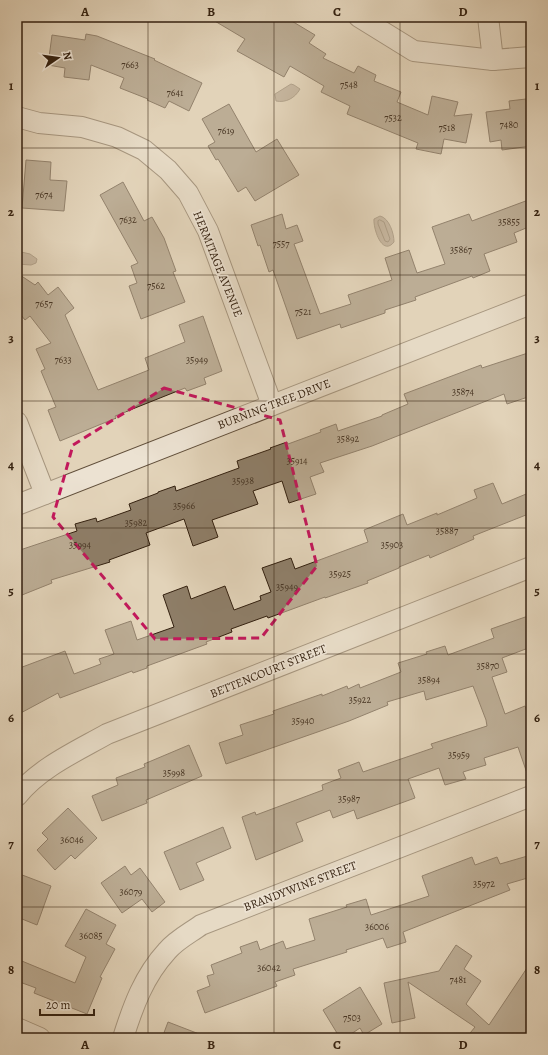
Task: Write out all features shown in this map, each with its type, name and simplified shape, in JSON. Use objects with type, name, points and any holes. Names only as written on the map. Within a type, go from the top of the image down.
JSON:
[{"type":"street","points":[[359,17],[414,51],[493,60],[531,56]]},
{"type":"street","points":[[488,17],[493,60]]},
{"type":"street","name":"HERMITAGE AVENUE","points":[[17,117],[39,123],[82,127],[117,137],[144,150],[168,170],[188,193],[208,231],[272,405]]},
{"type":"street","name":"BURNING TREE DRIVE","points":[[17,505],[531,304]]},
{"type":"street","points":[[17,422],[45,494]]},
{"type":"street","name":"BETTENCOURT STREET","points":[[17,796],[23,789],[54,764],[107,734],[531,567]]},
{"type":"street","name":"BRANDYWINE STREET","points":[[123,1038],[134,1005],[148,974],[168,949],[201,925],[531,796]]},
{"type":"street","points":[[17,1028],[40,1038]]},
{"type":"highlighted area","points":[[164,388],[280,420],[317,566],[261,638],[155,639],[53,517],[73,445]]},
{"type":"water","points":[[291,84],[300,89],[296,95],[287,100],[276,101],[275,94]]},
{"type":"water","points":[[380,216],[386,220],[392,230],[394,242],[390,246],[382,244],[375,228],[374,219]]},
{"type":"water","points":[[17,251],[30,254],[37,259],[36,263],[31,265],[17,264]]},
{"type":"building","points":[[208,17],[285,17],[315,35],[309,43],[326,54],[323,58],[354,73],[358,66],[376,75],[374,81],[401,92],[397,102],[428,115],[432,96],[458,102],[454,116],[472,114],[466,143],[444,139],[441,154],[416,149],[418,143],[347,114],[350,106],[321,92],[324,86],[290,66],[284,77],[237,51],[245,39]]},
{"type":"building","points":[[86,34],[97,36],[155,59],[154,60],[202,83],[189,111],[169,101],[165,108],[147,100],[148,99],[120,88],[124,78],[91,65],[89,80],[64,77],[65,68],[48,65],[52,35],[85,40]]},
{"type":"building","points":[[526,99],[531,146],[502,150],[501,140],[490,142],[486,112],[510,109],[509,101]]},
{"type":"building","points":[[229,104],[256,152],[277,139],[299,175],[255,201],[246,187],[238,192],[218,159],[216,160],[208,146],[215,142],[202,119]]},
{"type":"building","points":[[26,160],[51,162],[50,180],[67,181],[64,211],[22,208]]},
{"type":"building","points":[[123,182],[144,221],[152,217],[164,238],[176,271],[173,272],[185,302],[141,319],[129,286],[137,283],[131,266],[138,263],[100,195]]},
{"type":"building","points":[[531,199],[531,226],[514,233],[517,242],[484,254],[490,271],[415,297],[416,300],[385,310],[385,313],[341,328],[340,324],[297,339],[273,270],[269,272],[260,245],[258,246],[251,225],[282,214],[286,229],[297,225],[303,241],[294,244],[320,314],[351,304],[348,295],[392,280],[385,258],[409,250],[417,273],[445,264],[432,227],[469,214],[472,221]]},
{"type":"building","points":[[17,273],[35,285],[38,282],[48,295],[58,287],[74,308],[65,315],[98,390],[149,370],[145,358],[185,342],[179,325],[203,316],[222,371],[204,378],[206,384],[187,391],[185,388],[115,416],[116,418],[60,441],[48,410],[56,407],[41,371],[45,369],[36,349],[51,343],[30,316],[25,320],[17,310]]},
{"type":"building","points":[[531,352],[531,396],[507,404],[504,394],[372,446],[320,463],[324,472],[310,477],[316,494],[289,503],[282,481],[253,491],[258,504],[212,520],[218,537],[193,546],[184,519],[146,533],[150,545],[109,560],[110,562],[51,580],[52,583],[17,597],[17,551],[77,531],[75,524],[96,518],[97,522],[131,510],[129,504],[158,492],[175,486],[176,491],[239,468],[237,461],[271,449],[270,448],[287,442],[288,444],[321,432],[320,430],[336,424],[338,431],[382,416],[408,404],[404,394],[481,365],[482,368]]},
{"type":"building","points":[[493,483],[502,504],[531,492],[531,513],[473,536],[474,539],[430,558],[429,555],[399,567],[367,581],[368,583],[268,618],[267,616],[231,629],[232,632],[206,642],[207,644],[147,666],[147,668],[133,673],[132,671],[60,698],[58,693],[17,715],[17,669],[65,651],[74,674],[101,664],[99,659],[114,654],[105,630],[131,621],[137,640],[174,627],[163,595],[187,586],[191,599],[225,586],[234,610],[261,600],[260,596],[271,592],[262,568],[291,558],[295,569],[368,542],[364,530],[403,514],[407,525],[437,513],[437,515],[477,498],[474,490]]},
{"type":"building","points":[[531,615],[531,647],[502,658],[507,672],[492,677],[505,714],[525,706],[531,723],[531,778],[529,779],[518,747],[484,758],[486,765],[463,772],[466,779],[445,785],[439,768],[408,779],[415,798],[357,819],[354,810],[333,818],[330,810],[296,823],[303,841],[256,860],[242,817],[255,812],[256,815],[323,790],[322,785],[341,778],[338,770],[359,762],[363,772],[433,748],[431,744],[487,726],[486,720],[473,686],[426,700],[424,691],[387,702],[388,705],[349,721],[226,764],[219,743],[243,735],[240,725],[274,714],[273,711],[322,694],[322,696],[347,686],[348,689],[359,684],[360,688],[401,672],[398,663],[427,654],[426,652],[445,646],[448,655],[494,638],[491,629]]},
{"type":"building","points":[[189,745],[202,776],[146,800],[147,803],[102,821],[92,796],[118,785],[116,778],[145,767],[144,764]]},
{"type":"building","points":[[68,808],[97,838],[75,859],[71,855],[55,870],[37,850],[48,839],[42,833]]},
{"type":"building","points":[[223,827],[231,848],[196,863],[204,880],[180,890],[164,852]]},
{"type":"building","points":[[531,855],[531,877],[507,884],[510,890],[403,932],[406,942],[387,948],[383,938],[346,950],[347,952],[293,969],[295,975],[275,982],[277,986],[205,1013],[197,991],[210,986],[207,976],[214,974],[211,965],[242,953],[240,947],[257,941],[260,950],[283,941],[286,949],[315,940],[309,919],[347,907],[346,905],[366,899],[371,915],[429,896],[422,876],[472,857],[475,865],[497,857],[500,864]]},
{"type":"building","points":[[125,866],[131,875],[140,868],[165,902],[152,912],[142,899],[122,913],[101,883]]},
{"type":"building","points":[[17,873],[51,886],[37,925],[17,917]]},
{"type":"building","points":[[86,909],[116,925],[106,944],[115,949],[100,977],[102,978],[87,1014],[34,993],[36,988],[17,981],[17,959],[75,983],[86,957],[65,946]]},
{"type":"building","points":[[456,945],[472,956],[464,969],[481,981],[466,1004],[489,1025],[531,962],[531,1038],[466,1038],[475,1027],[408,982],[415,1018],[392,1023],[384,983],[439,971]]},
{"type":"building","points":[[360,987],[382,1024],[364,1035],[360,1028],[345,1038],[340,1038],[323,1010]]},
{"type":"building","points":[[168,1022],[207,1037],[207,1038],[162,1038]]}]
